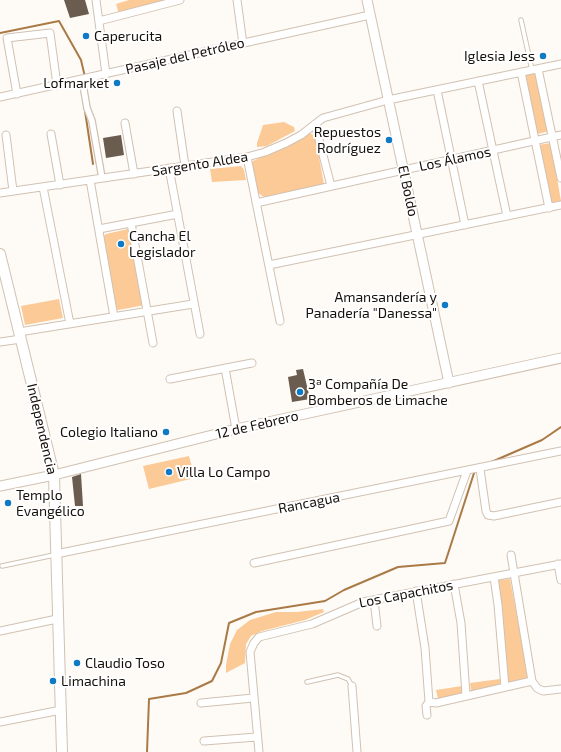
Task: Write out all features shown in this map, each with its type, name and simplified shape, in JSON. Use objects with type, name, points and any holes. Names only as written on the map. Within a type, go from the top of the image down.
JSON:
[{"type":"main road","name":"Independencia","points":[[0,254],[54,475],[62,752]]},
{"type":"street","points":[[96,0],[106,74]]},
{"type":"street","points":[[99,21],[180,0]]},
{"type":"street","points":[[237,0],[243,44]]},
{"type":"street","name":"El Boldo","points":[[367,0],[449,383]]},
{"type":"street","name":"Pasaje del Petróleo","points":[[0,98],[370,15]]},
{"type":"street","points":[[17,94],[7,38],[50,33],[57,85]]},
{"type":"street","name":"Sargento Aldea","points":[[0,193],[247,157],[265,152],[302,135],[323,118],[388,100],[561,64]]},
{"type":"street","points":[[535,70],[561,178]]},
{"type":"street","points":[[521,72],[549,208]]},
{"type":"street","points":[[84,79],[86,108],[92,121],[102,178]]},
{"type":"street","points":[[478,81],[507,216]]},
{"type":"street","points":[[437,90],[465,225]]},
{"type":"street","points":[[177,111],[185,166]]},
{"type":"street","points":[[125,123],[134,174]]},
{"type":"street","points":[[315,124],[331,186]]},
{"type":"street","points":[[51,134],[60,185]]},
{"type":"street","points":[[6,135],[13,192]]},
{"type":"street","name":"Los Álamos","points":[[256,202],[561,135]]},
{"type":"street","points":[[247,157],[280,321]]},
{"type":"street","points":[[169,168],[193,304],[200,334]]},
{"type":"street","points":[[90,180],[114,317]]},
{"type":"street","points":[[43,187],[70,324]]},
{"type":"street","points":[[269,265],[561,205]]},
{"type":"street","points":[[99,229],[178,214]]},
{"type":"street","points":[[131,223],[153,344]]},
{"type":"street","points":[[0,342],[70,324],[193,304]]},
{"type":"street","name":"12 de Febrero","points":[[0,486],[54,475],[236,429],[561,358]]},
{"type":"street","points":[[170,379],[252,363]]},
{"type":"street","points":[[225,368],[236,429]]},
{"type":"street","name":"Rancagua","points":[[56,554],[474,470],[561,451]]},
{"type":"street","points":[[474,470],[488,515],[494,516],[561,502]]},
{"type":"street","points":[[254,563],[449,521],[474,470]]},
{"type":"street","points":[[510,555],[532,681],[536,688],[547,691],[561,689]]},
{"type":"street","points":[[560,564],[561,580]]},
{"type":"street","name":"Los Capachitos","points":[[259,752],[250,652],[254,643],[263,635],[312,624],[355,604],[560,564]]},
{"type":"street","points":[[494,577],[505,686]]},
{"type":"street","points":[[454,584],[461,623],[466,695]]},
{"type":"street","points":[[416,591],[425,648],[429,702],[426,706],[427,715]]},
{"type":"street","points":[[374,600],[377,626]]},
{"type":"street","points":[[0,631],[57,619]]},
{"type":"street","points":[[429,702],[436,703],[532,681]]},
{"type":"street","points":[[352,686],[358,752]]},
{"type":"street","points":[[201,703],[253,698]]},
{"type":"street","points":[[0,722],[61,710]]},
{"type":"street","points":[[204,741],[257,737]]},
{"type":"lane","points":[[522,20],[535,70]]},
{"type":"lane","points":[[2,566],[56,554]]},
{"type":"lane","points":[[307,682],[338,675],[348,679],[352,686]]},
{"type":"shaded area","points":[[129,0],[170,0],[119,14],[116,4]]},
{"type":"shaded area","points":[[539,72],[550,131],[537,134],[526,75]]},
{"type":"shaded area","points":[[284,122],[294,127],[295,131],[267,146],[257,147],[263,125]]},
{"type":"shaded area","points":[[310,133],[315,136],[324,184],[264,197],[258,193],[251,162]]},
{"type":"shaded area","points":[[551,143],[561,201],[549,203],[538,145]]},
{"type":"shaded area","points":[[241,166],[244,170],[246,180],[212,182],[210,169]]},
{"type":"shaded area","points":[[128,229],[130,230],[145,305],[118,310],[115,306],[102,237],[106,234]]},
{"type":"shaded area","points":[[59,299],[63,318],[25,325],[21,306]]},
{"type":"shaded area","name":"Villa Lo Campo","points":[[189,456],[195,478],[149,489],[143,466]]},
{"type":"shaded area","points":[[510,579],[529,680],[508,682],[497,580]]},
{"type":"shaded area","points":[[323,609],[324,612],[305,620],[262,631],[251,636],[246,644],[245,663],[226,673],[230,644],[237,630],[250,620],[276,612],[297,612]]},
{"type":"shaded area","points":[[500,679],[500,686],[471,691],[470,683]]},
{"type":"shaded area","points":[[462,686],[462,694],[438,699],[436,690]]},
{"type":"building","points":[[64,0],[85,0],[89,14],[70,18]]},
{"type":"building","points":[[121,135],[124,155],[106,158],[103,138]]},
{"type":"building","name":"3ª Compañía De Bomberos de Limache","points":[[303,369],[310,399],[292,402],[288,377],[297,375],[296,370]]},
{"type":"building","points":[[81,474],[83,506],[75,506],[72,477]]},
{"type":"waterway","points":[[0,33],[59,21],[81,60],[85,77]]},
{"type":"waterway","points":[[85,111],[93,164]]},
{"type":"waterway","points":[[489,463],[542,440],[561,427]]},
{"type":"waterway","points":[[147,752],[149,699],[186,693],[212,681],[221,663],[229,623],[256,612],[325,601],[344,590],[398,567],[445,563],[475,470]]},
{"type":"place","name":"Caperucita","points":[[86,36]]},
{"type":"place","name":"Iglesia Jess","points":[[543,56]]},
{"type":"place","name":"Lofmarket","points":[[117,83]]},
{"type":"place","name":"Repuestos Rodríguez","points":[[389,140]]},
{"type":"place","name":"Cancha El Legislador","points":[[121,244]]},
{"type":"place","name":"Amansandería y Panadería \"Danessa\"","points":[[445,305]]},
{"type":"place","name":"3ª Compañía De Bomberos de Limache","points":[[300,392]]},
{"type":"place","name":"Colegio Italiano","points":[[166,432]]},
{"type":"place","name":"Villa Lo Campo","points":[[169,472]]},
{"type":"place","name":"Templo Evangélico","points":[[8,503]]},
{"type":"place","name":"Claudio Toso","points":[[77,663]]},
{"type":"place","name":"Limachina","points":[[53,681]]}]
